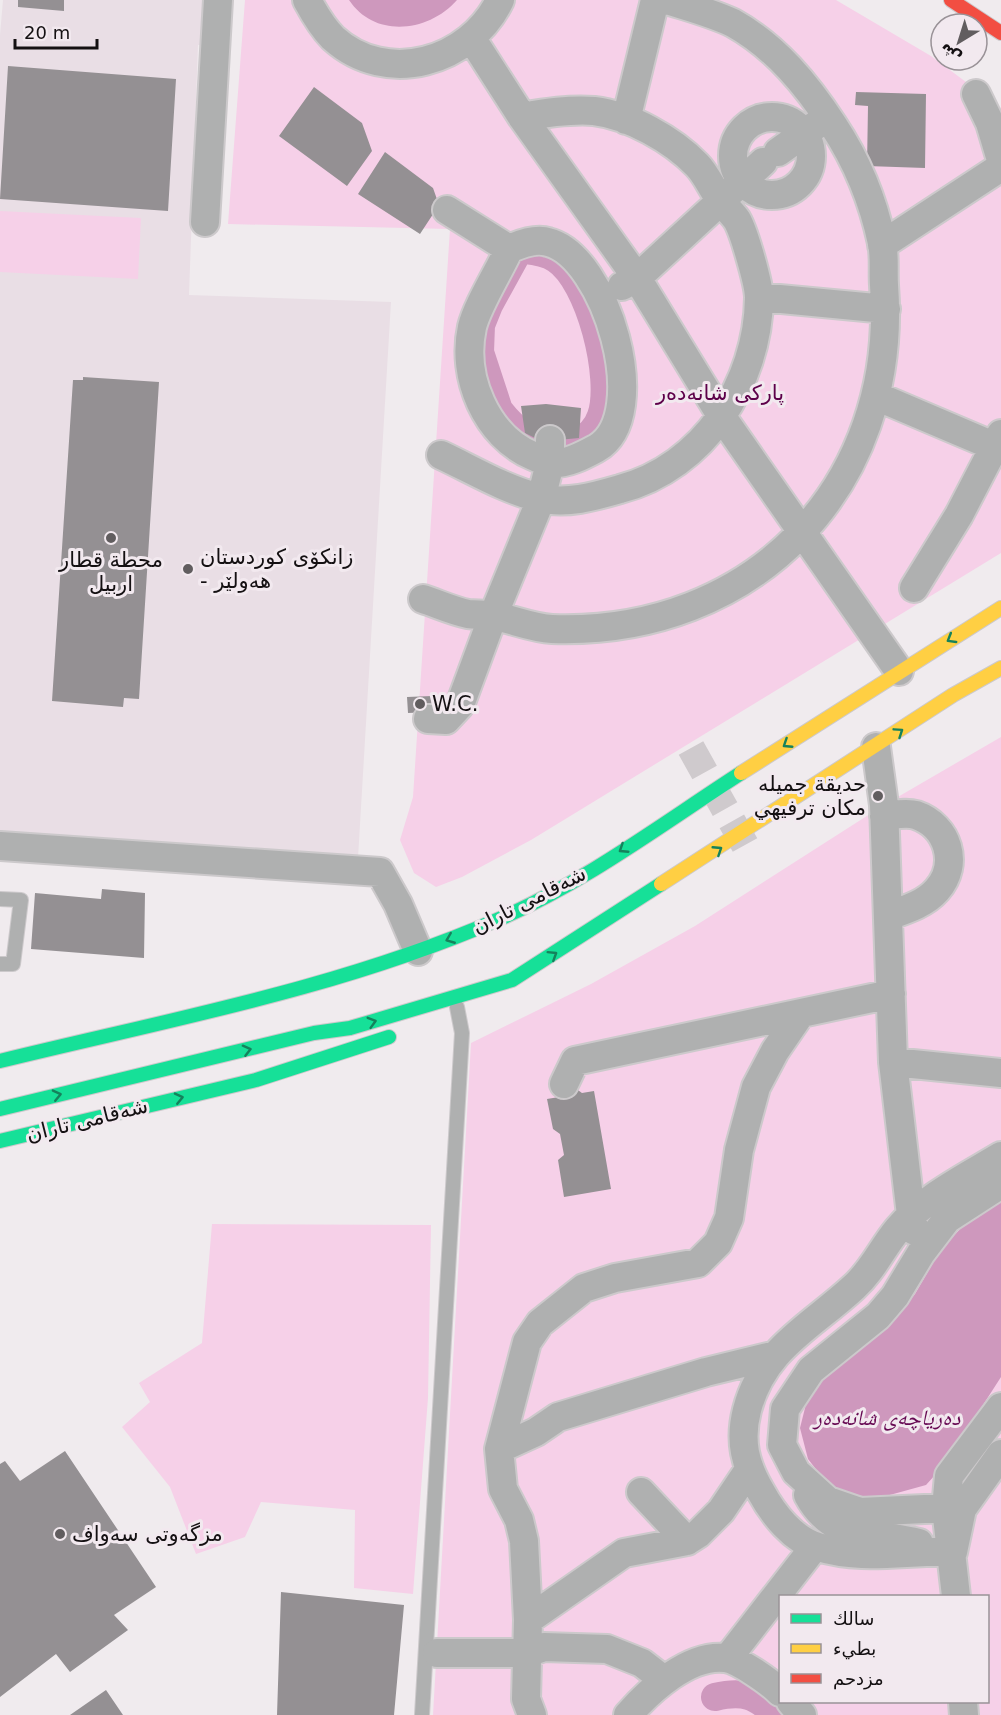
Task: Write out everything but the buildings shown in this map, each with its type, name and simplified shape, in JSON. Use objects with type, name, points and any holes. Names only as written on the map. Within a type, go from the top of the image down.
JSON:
[{"type":"main road","points":[[951,0],[1001,33]]},
{"type":"main road","name":"شەقامی تاران","points":[[0,1061],[277,996],[418,951],[500,919],[598,865],[1001,608]]},
{"type":"main road","name":"شەقامی تاران","points":[[437,1017],[512,980],[876,747],[953,695],[1001,668]]},
{"type":"main road","name":"شەقامی تاران","points":[[0,1109],[315,1033],[350,1028],[512,980]]},
{"type":"main road","name":"شەقامی تاران","points":[[0,1141],[256,1080],[407,1030]]},
{"type":"street","points":[[205,222],[218,0]]},
{"type":"street","points":[[307,0],[317,19],[333,38],[354,52],[377,61],[402,64],[427,62],[451,53],[472,39],[488,22],[500,0]]},
{"type":"street","points":[[626,120],[655,0]]},
{"type":"street","points":[[423,599],[468,614],[493,616],[549,629],[591,629],[656,620],[683,612],[737,585],[804,533],[837,489],[855,455],[876,396],[886,334],[882,245],[865,181],[828,117],[796,74],[754,38],[733,24],[708,12],[667,0]]},
{"type":"street","points":[[472,39],[522,117],[637,278],[722,417],[899,671]]},
{"type":"street","points":[[976,94],[990,123],[1001,160]]},
{"type":"street","points":[[441,455],[496,482],[541,499],[558,501],[593,496],[650,480],[698,445],[722,417],[748,369],[759,297],[737,220],[720,200],[698,166],[664,139],[626,120],[596,111],[522,117]]},
{"type":"street","points":[[780,117],[791,122],[804,133],[812,159],[806,178],[795,188],[779,195],[766,195],[748,188],[734,166],[733,153],[736,140],[747,126],[760,118],[780,117]]},
{"type":"street","points":[[602,297],[637,278],[742,180],[771,156],[828,117]]},
{"type":"street","points":[[747,126],[795,188]]},
{"type":"street","points":[[882,245],[1001,167]]},
{"type":"street","points":[[447,210],[509,249]]},
{"type":"street","points":[[522,243],[544,252],[566,252],[587,272],[602,297],[618,344],[622,371],[618,424],[606,443],[572,460],[550,450],[520,450],[500,434],[480,402],[470,366],[472,327],[509,249],[522,243]]},
{"type":"street","points":[[759,297],[886,309]]},
{"type":"street","points":[[876,396],[999,443],[914,588]]},
{"type":"street","points":[[428,719],[446,720],[460,705],[493,616],[541,499],[550,450]]},
{"type":"street","points":[[876,747],[884,816],[893,1062],[911,1215],[921,1253]]},
{"type":"street","points":[[884,816],[906,814],[922,818],[946,841],[951,852],[948,867],[937,890],[910,908],[888,915]]},
{"type":"street","points":[[0,846],[380,872],[398,904],[418,951]]},
{"type":"street","points":[[564,1084],[575,1061],[891,994]]},
{"type":"street","points":[[532,1715],[526,1699],[528,1620],[524,1541],[519,1520],[503,1489],[499,1449],[527,1342],[540,1323],[584,1288],[615,1278],[698,1263],[718,1243],[729,1218],[740,1150],[756,1087],[775,1051],[801,1013]]},
{"type":"street","points":[[893,1062],[1001,1073]]},
{"type":"street","points":[[953,1551],[916,1550],[881,1556],[845,1554],[815,1546],[785,1525],[767,1504],[748,1471],[743,1452],[743,1426],[759,1374],[776,1355],[820,1314],[855,1287],[869,1271],[896,1231],[911,1215],[955,1184],[1001,1156]]},
{"type":"street","points":[[953,1551],[897,1537],[866,1535],[836,1527],[813,1505],[782,1445],[785,1409],[811,1370],[878,1316],[895,1296],[921,1253],[947,1219],[1001,1184]]},
{"type":"street","points":[[820,1314],[820,1326],[784,1363],[785,1370],[792,1370],[846,1330],[855,1334]]},
{"type":"street","points":[[499,1449],[536,1432],[558,1417],[706,1372],[776,1355]]},
{"type":"street","points":[[956,1595],[953,1551],[946,1508],[949,1476],[1001,1407]]},
{"type":"street","points":[[953,1551],[962,1509],[1001,1454]]},
{"type":"street","points":[[528,1620],[624,1553],[687,1540],[698,1534],[721,1511],[748,1471]]},
{"type":"street","points":[[796,1472],[828,1501],[860,1512],[946,1508]]},
{"type":"street","points":[[641,1491],[687,1540]]},
{"type":"street","points":[[728,1658],[815,1546]]},
{"type":"street","points":[[437,1653],[527,1653],[544,1647],[607,1649],[642,1662],[664,1680]]},
{"type":"street","points":[[628,1715],[646,1694],[664,1680],[712,1659],[728,1658],[779,1691]]},
{"type":"street","points":[[793,1703],[802,1715]]},
{"type":"lane","points":[[0,899],[21,900],[13,964],[0,964]]},
{"type":"lane","points":[[422,1715],[462,1033],[457,1007]]},
{"type":"shaded area","name":"زانکۆی کوردستان - هەولێر","points":[[3,0],[209,0],[206,45],[198,45],[189,295],[391,302],[358,858],[0,837],[0,35]]},
{"type":"green space","name":"پارکی شانەدەر","points":[[245,0],[836,0],[929,55],[929,72],[953,72],[1001,108],[1001,553],[531,840],[462,877],[436,887],[414,873],[400,840],[413,797],[450,229],[228,224]]},
{"type":"green space","points":[[0,211],[141,218],[138,279],[0,272]]},
{"type":"green space","points":[[1001,737],[1001,1715],[433,1715],[471,1043],[591,984],[695,926],[884,805]]},
{"type":"green space","points":[[212,1224],[431,1225],[428,1398],[413,1594],[354,1588],[355,1510],[261,1502],[245,1537],[196,1554],[170,1487],[122,1427],[150,1402],[139,1383],[202,1343]]},
{"type":"water","points":[[349,0],[457,0],[432,19],[402,27],[387,26],[373,21],[360,13]]},
{"type":"water","name":"دەریاچەی شانەدەر","points":[[1001,1198],[1001,1377],[945,1464],[926,1485],[868,1501],[853,1500],[826,1482],[808,1459],[800,1428],[806,1404],[820,1381],[841,1359],[892,1320],[915,1294],[941,1249],[966,1223]]},
{"type":"waterway","points":[[525,250],[549,255],[568,271],[589,309],[601,356],[604,379],[601,416],[595,428],[585,438],[565,446],[543,444],[533,440],[506,419],[499,410],[480,352],[481,325],[489,305],[517,254],[525,250]]},
{"type":"waterway","points":[[715,1697],[734,1694],[749,1696],[763,1703],[778,1715]]},
{"type":"tunnel","points":[[691,748],[745,845]]},
{"type":"traffic: fast","points":[[0,1061],[252,1001],[376,965],[437,944],[497,920],[561,889],[622,852],[741,773]]},
{"type":"traffic: fast","points":[[0,1109],[314,1033],[350,1028],[512,980],[661,884]]},
{"type":"traffic: fast","points":[[0,1141],[256,1080],[389,1037]]},
{"type":"traffic: slow","points":[[741,773],[1001,608]]},
{"type":"traffic: slow","points":[[661,884],[953,695],[1001,668]]},
{"type":"traffic: jam","points":[[951,0],[1001,33]]},
{"type":"place","name":"محطة قطار اربيل","points":[[111,538]]},
{"type":"place","name":"زانکۆی کوردستان - هەولێر","points":[[188,569]]},
{"type":"place","name":"W.C.","points":[[420,704]]},
{"type":"place","name":"حديقة جميله مكان ترفيهي","points":[[878,796]]},
{"type":"place","name":"مزگەوتی سەواف","points":[[60,1534]]}]
